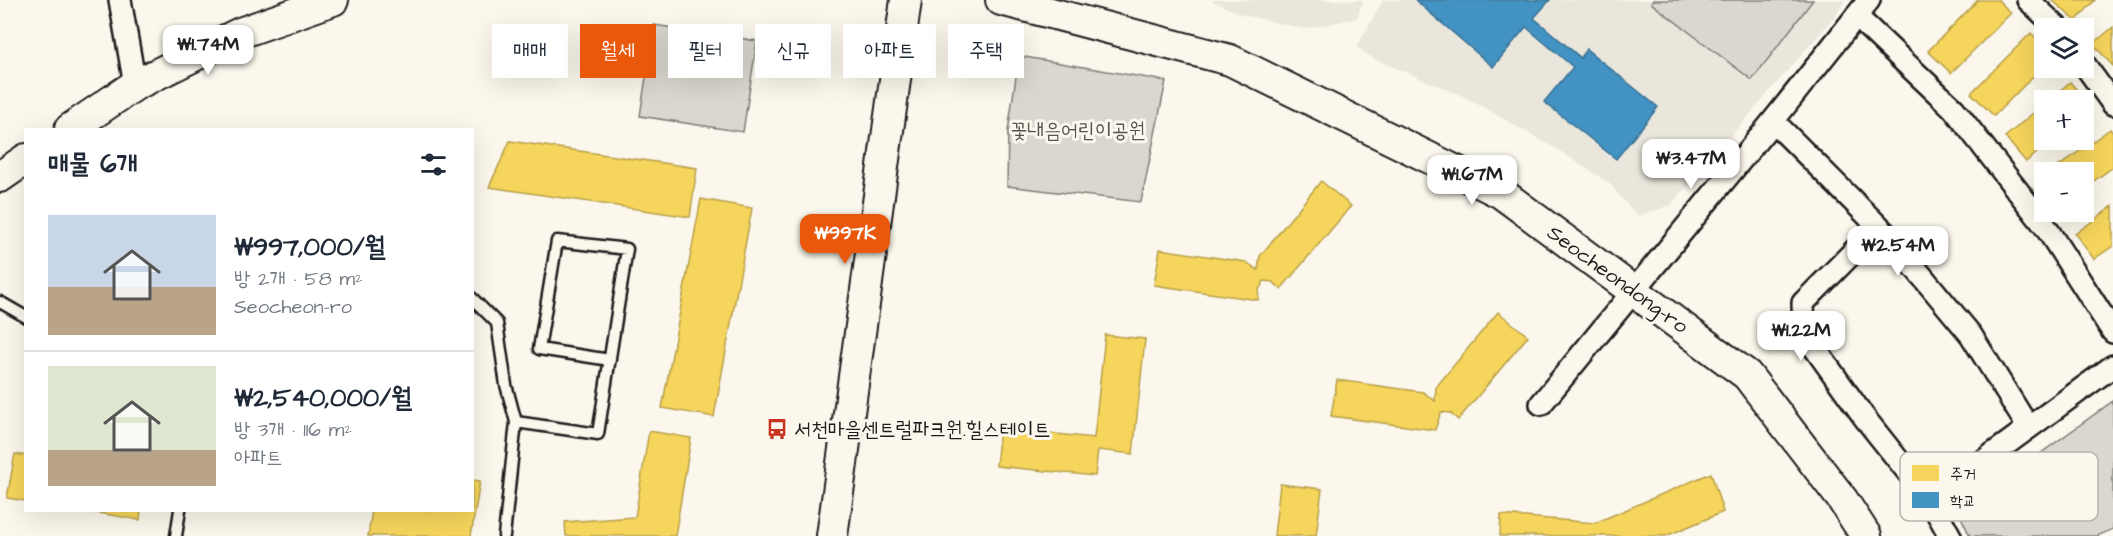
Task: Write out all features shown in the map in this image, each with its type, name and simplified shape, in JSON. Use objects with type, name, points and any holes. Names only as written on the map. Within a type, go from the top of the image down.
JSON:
[{"type":"street","points":[[120,0],[135,85]]},
{"type":"street","points":[[71,128],[135,85],[240,33],[333,0]]},
{"type":"street","points":[[832,536],[906,0]]},
{"type":"street","name":"Seocheondong-ro","points":[[1001,0],[1230,60],[1501,193],[1747,375],[1842,499],[1866,536]]},
{"type":"street","points":[[2028,0],[2047,18]]},
{"type":"street","points":[[1541,404],[1773,122],[1863,8],[1954,109],[2045,226],[2113,332]]},
{"type":"street","points":[[2094,78],[2113,104]]},
{"type":"street","points":[[1773,122],[1879,226],[1971,335],[2028,427]]},
{"type":"street","points":[[0,177],[24,160]]},
{"type":"street","points":[[1879,226],[1803,303],[1804,333],[1864,417],[1900,462]]},
{"type":"street","points":[[1994,452],[2113,366]]},
{"type":"street","points":[[1942,521],[1950,536]]},
{"type":"lane","points":[[516,422],[598,434],[610,360],[627,249],[556,241],[539,349],[610,360]]},
{"type":"lane","points":[[474,300],[497,323],[516,422],[504,536]]},
{"type":"lane","points":[[0,302],[24,316]]},
{"type":"lane","points":[[176,536],[180,512]]},
{"type":"shaded area","points":[[1210,0],[1363,0],[1357,18],[1305,29],[1243,15]]},
{"type":"shaded area","points":[[1383,0],[1845,0],[1837,14],[1671,205],[1637,216],[1609,183],[1555,148],[1463,96],[1374,59],[1357,47]]},
{"type":"green space","points":[[1653,0],[1813,0],[1752,80],[1651,3]]},
{"type":"green space","points":[[656,25],[668,27],[668,78],[743,78],[743,39],[755,41],[743,132],[640,116],[646,78],[656,78]]},
{"type":"green space","name":"꽃내음어린이공원","points":[[1024,57],[1166,81],[1141,202],[1007,186],[1008,131],[1016,78],[1024,78]]},
{"type":"green space","points":[[2113,401],[2113,529],[2097,536],[1970,536],[1963,521],[2098,521],[2098,452],[2042,452]]},
{"type":"building: 주거","points":[[1978,0],[1998,0],[2011,13],[1951,73],[1928,51]]},
{"type":"building: 주거","points":[[2052,0],[2095,0],[2079,18],[2073,18]]},
{"type":"building: 주거","points":[[2113,27],[2113,66],[2094,45]]},
{"type":"building: 주거","points":[[2031,33],[2034,36],[2034,75],[1994,116],[1971,93]]},
{"type":"building: 주거","points":[[2070,82],[2077,90],[2061,90]]},
{"type":"building: 주거","points":[[2034,112],[2034,150],[2040,150],[2026,162],[2005,137]]},
{"type":"building: 주거","points":[[2110,129],[2113,133],[2113,167],[2094,181],[2094,162],[2065,162],[2081,150],[2094,150],[2094,141]]},
{"type":"building: 주거","points":[[510,141],[697,168],[690,217],[489,187]]},
{"type":"building: 주거","points":[[1321,181],[1351,206],[1281,289],[1273,282],[1264,281],[1259,290],[1258,300],[1154,285],[1160,249],[1246,262],[1258,270],[1260,256]]},
{"type":"building: 주거","points":[[701,199],[752,208],[714,417],[662,408]]},
{"type":"building: 주거","points":[[2113,206],[2113,246],[2094,259],[2075,234]]},
{"type":"building: 주거","points":[[1498,312],[1528,336],[1458,420],[1450,413],[1441,412],[1435,430],[1331,416],[1337,380],[1423,392],[1435,401],[1436,387]]},
{"type":"building: 주거","points":[[1105,335],[1145,339],[1133,454],[1098,450],[1095,476],[996,466],[1000,428],[1094,438]]},
{"type":"building: 주거","points":[[649,431],[691,438],[675,536],[566,536],[565,522],[635,517]]},
{"type":"building: 주거","points":[[15,454],[24,456],[24,501],[7,498]]},
{"type":"building: 주거","points":[[1711,473],[1723,512],[1666,536],[1500,536],[1501,515],[1595,523]]},
{"type":"building: 주거","points":[[474,480],[480,481],[471,536],[368,536],[372,512],[474,512]]},
{"type":"building: 주거","points":[[1280,484],[1322,489],[1316,536],[1274,536]]},
{"type":"building: 주거","points":[[92,512],[141,512],[140,520]]},
{"type":"building: 학교","points":[[1415,0],[1550,0],[1534,18],[1581,58],[1586,49],[1658,107],[1616,159],[1544,102],[1573,67],[1526,27],[1493,67]]},
{"type":"place","name":"서천마을센트럴파크원.힐스테이트","points":[[777,429]]}]
